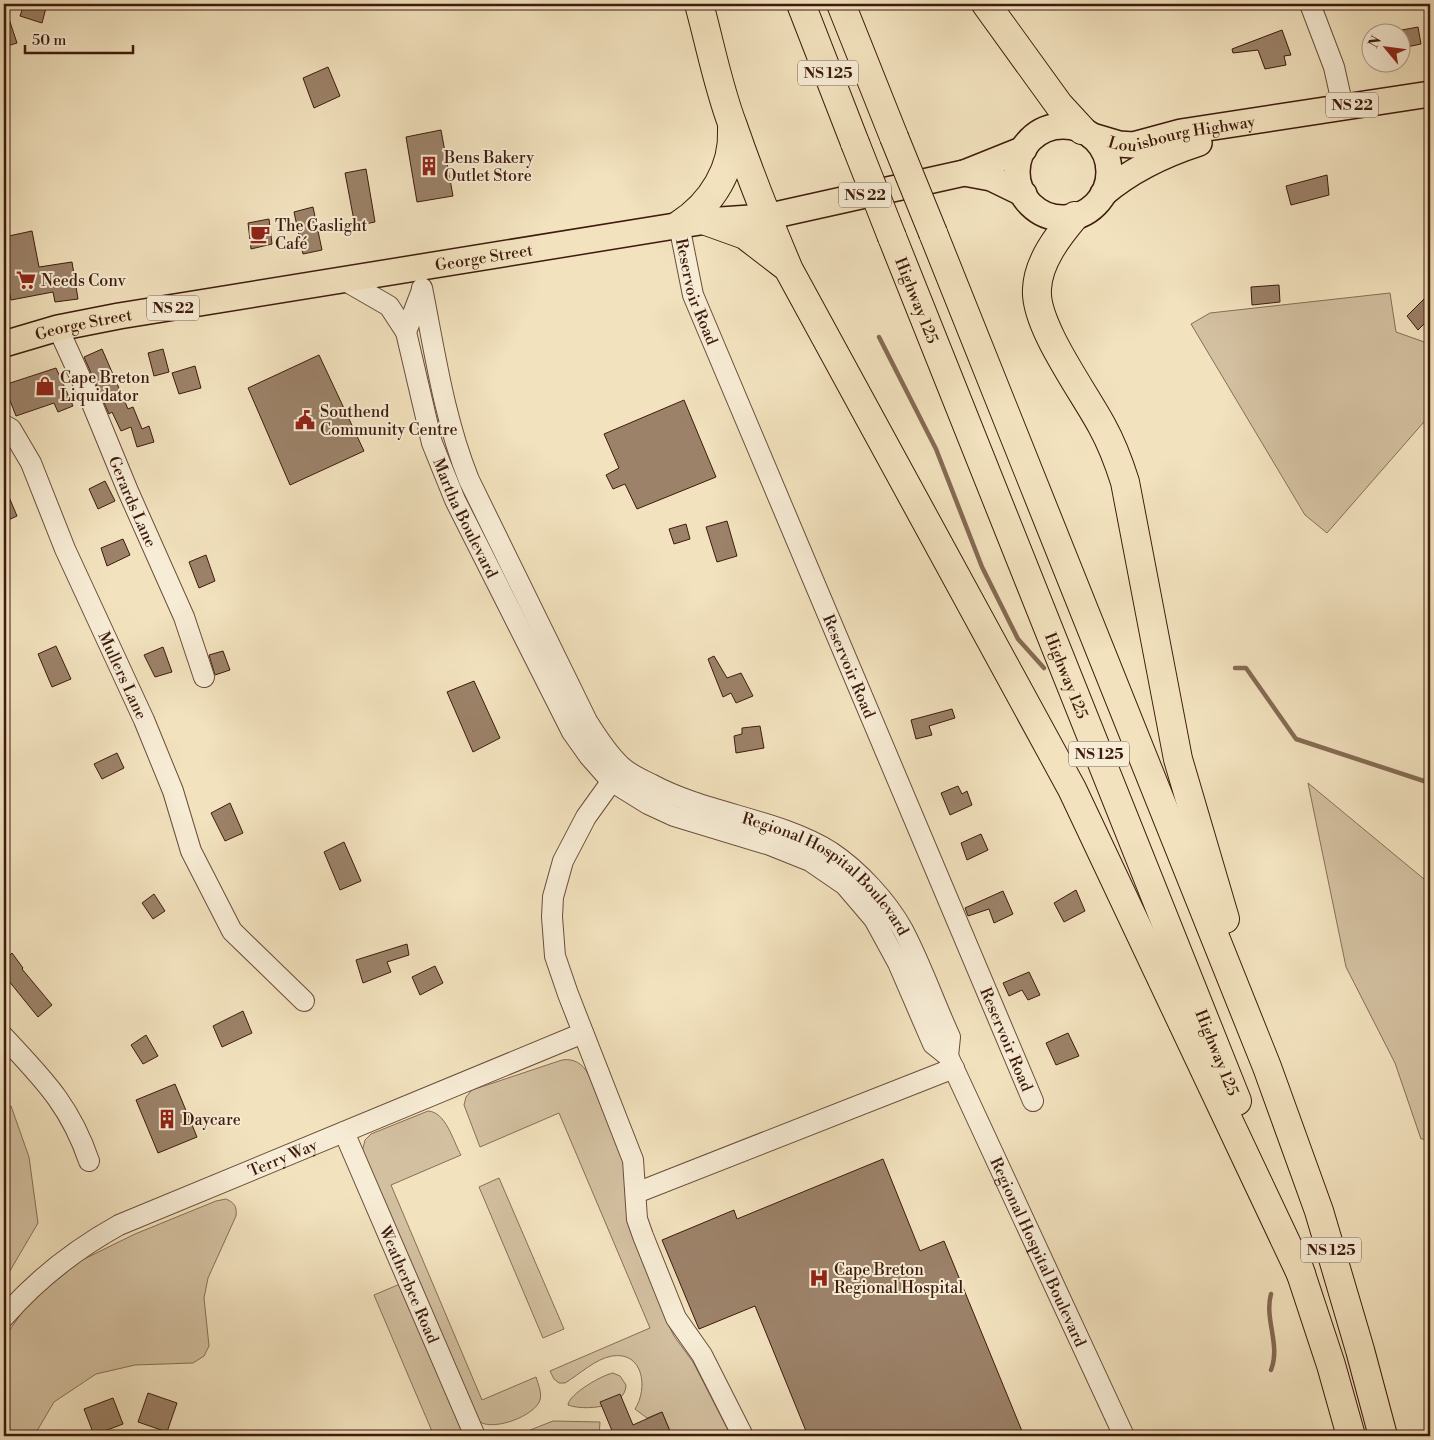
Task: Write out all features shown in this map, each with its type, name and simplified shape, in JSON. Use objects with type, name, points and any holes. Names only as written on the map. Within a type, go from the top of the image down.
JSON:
[{"type":"highway","points":[[699,4],[732,125],[763,202],[766,217],[789,270],[1072,789],[1301,1274]]},
{"type":"highway","name":"Highway 125","points":[[801,4],[892,237],[1187,971],[1259,1156],[1331,1365],[1351,1436]]},
{"type":"highway","name":"NS 125","points":[[841,4],[1267,1067],[1319,1211],[1384,1436]]},
{"type":"highway","points":[[986,4],[1059,105],[1087,133]]},
{"type":"highway","points":[[679,226],[709,198],[722,179],[732,145],[732,125]]},
{"type":"highway","points":[[1075,216],[1056,241],[1041,269],[1036,289],[1037,305],[1052,341],[1104,428],[1116,453],[1125,482],[1178,759],[1267,1067]]},
{"type":"highway","points":[[706,221],[746,234],[789,270]]},
{"type":"main road","name":"Louisbourg Highway","points":[[1087,133],[1119,144],[1133,145],[1182,132],[1430,94]]},
{"type":"main road","name":"Louisbourg Highway","points":[[1103,194],[1136,171],[1158,159],[1186,147],[1273,118]]},
{"type":"main road","points":[[1056,126],[1069,126],[1087,133],[1101,145],[1107,157],[1109,176],[1103,194],[1086,211],[1075,216],[1051,216],[1031,204],[1024,194],[1018,171],[1024,149],[1032,138],[1056,126]]},
{"type":"main road","name":"George Street","points":[[4,344],[58,328],[344,280],[420,279],[706,221],[766,217],[964,172],[1024,149]]},
{"type":"main road","name":"George Street","points":[[964,172],[991,178],[1024,194]]},
{"type":"street","points":[[1310,4],[1334,67],[1343,107]]},
{"type":"street","name":"Reservoir Road","points":[[679,226],[693,296],[1033,1101]]},
{"type":"street","points":[[406,332],[420,279]]},
{"type":"street","name":"Martha Boulevard","points":[[420,279],[447,418],[469,480],[587,721],[617,774]]},
{"type":"street","points":[[344,280],[389,306],[406,332]]},
{"type":"street","name":"Gerards Lane","points":[[58,328],[184,617],[204,677]]},
{"type":"street","name":"Martha Boulevard","points":[[406,332],[432,442],[455,500],[572,732],[617,774]]},
{"type":"street","name":"Mullers Lane","points":[[4,425],[12,429],[31,463],[65,549],[144,720],[172,791],[191,851],[232,930],[304,1001]]},
{"type":"street","points":[[617,774],[586,817],[570,845],[558,878],[553,897],[552,917],[555,956],[633,1160],[639,1228],[672,1310],[702,1355],[743,1436]]},
{"type":"street","name":"Regional Hospital Boulevard","points":[[617,774],[648,804],[674,816],[770,846],[810,861],[845,885],[874,919],[898,963],[933,1044],[951,1062],[1124,1436]]},
{"type":"street","name":"Terry Way","points":[[4,1317],[27,1291],[63,1259],[119,1225],[583,1033]]},
{"type":"street","points":[[4,1037],[52,1089],[66,1108],[77,1129],[89,1161]]},
{"type":"street","points":[[636,1194],[951,1062]]},
{"type":"street","name":"Weatherbee Road","points":[[344,1132],[476,1436]]},
{"type":"shaded area","points":[[1390,293],[1396,332],[1430,344],[1430,415],[1327,533],[1305,515],[1191,324],[1210,313]]},
{"type":"shaded area","points":[[1308,783],[1430,884],[1430,1139],[1421,1139],[1395,1063],[1346,967]]},
{"type":"shaded area","points":[[562,1060],[578,1062],[588,1074],[623,1158],[665,1318],[674,1336],[693,1362],[731,1436],[672,1436],[662,1412],[647,1418],[635,1409],[639,1401],[642,1382],[637,1365],[631,1359],[623,1356],[612,1356],[600,1360],[565,1383],[559,1383],[554,1379],[550,1371],[650,1328],[559,1113],[480,1147],[464,1105],[466,1097],[472,1090]]},
{"type":"shaded area","points":[[11,1106],[29,1157],[38,1223],[4,1281],[4,1109]]},
{"type":"shaded area","points":[[428,1111],[440,1116],[461,1155],[391,1185],[482,1400],[536,1377],[540,1388],[540,1400],[537,1406],[523,1416],[504,1423],[495,1425],[480,1422],[362,1152],[365,1140],[371,1134]]},
{"type":"shaded area","points":[[499,1178],[564,1329],[543,1338],[479,1187]]},
{"type":"shaded area","points":[[226,1199],[235,1206],[236,1216],[208,1278],[204,1298],[209,1346],[204,1356],[193,1363],[135,1365],[96,1374],[54,1402],[34,1436],[4,1436],[4,1338],[23,1311],[40,1294],[80,1261],[135,1234],[216,1201]]},
{"type":"shaded area","points":[[400,1284],[465,1436],[434,1436],[374,1295]]},
{"type":"shaded area","points":[[613,1373],[620,1376],[626,1385],[624,1393],[619,1399],[603,1406],[584,1408],[568,1405],[574,1396],[594,1381]]},
{"type":"shaded area","points":[[553,1421],[600,1422],[599,1436],[515,1436]]},
{"type":"building","points":[[24,4],[47,4],[42,23],[20,16]]},
{"type":"building","points":[[4,10],[6,10],[17,43],[4,47]]},
{"type":"building","points":[[1418,27],[1421,44],[1412,46],[1412,28]]},
{"type":"building","points":[[1282,30],[1291,55],[1284,56],[1286,65],[1265,69],[1258,50],[1233,53],[1232,49]]},
{"type":"building","points":[[328,67],[340,96],[314,108],[303,78]]},
{"type":"building","name":"Bens Bakery Outlet Store","points":[[441,130],[453,196],[417,202],[406,137]]},
{"type":"building","points":[[366,169],[375,222],[355,226],[345,173]]},
{"type":"building","points":[[1327,175],[1329,195],[1291,205],[1286,186]]},
{"type":"building","points":[[313,207],[322,250],[303,254],[294,212]]},
{"type":"building","points":[[269,219],[272,244],[251,249],[248,223]]},
{"type":"building","points":[[32,231],[39,267],[72,262],[78,299],[55,302],[53,292],[11,300],[4,267],[4,237]]},
{"type":"building","points":[[1279,285],[1280,302],[1252,305],[1251,287]]},
{"type":"building","points":[[1430,293],[1430,318],[1418,330],[1407,316]]},
{"type":"building","points":[[102,349],[128,409],[133,407],[142,429],[149,426],[154,442],[137,447],[131,427],[121,431],[112,412],[109,414],[84,357]]},
{"type":"building","points":[[163,349],[169,372],[154,376],[148,353]]},
{"type":"building","name":"Southend Community Centre","points":[[319,355],[364,451],[290,485],[248,388]]},
{"type":"building","points":[[195,366],[201,388],[179,394],[172,373]]},
{"type":"building","points":[[56,368],[73,406],[58,412],[54,403],[16,416],[4,385]]},
{"type":"building","points":[[684,400],[716,477],[637,509],[625,484],[613,489],[606,475],[619,468],[604,434]]},
{"type":"building","points":[[105,481],[115,501],[98,509],[89,489]]},
{"type":"building","points":[[4,485],[17,516],[4,522]]},
{"type":"building","points":[[727,521],[737,556],[717,562],[706,527]]},
{"type":"building","points":[[686,524],[690,539],[674,544],[669,529]]},
{"type":"building","points":[[123,539],[130,555],[107,566],[101,548]]},
{"type":"building","points":[[206,555],[215,581],[199,588],[189,562]]},
{"type":"building","points":[[56,646],[71,679],[52,687],[38,654]]},
{"type":"building","points":[[163,647],[172,672],[155,677],[144,655]]},
{"type":"building","points":[[223,651],[230,670],[215,675],[209,655]]},
{"type":"building","points":[[714,656],[727,678],[741,673],[753,696],[736,703],[731,693],[723,697],[708,659]]},
{"type":"building","points":[[474,681],[500,738],[473,752],[447,692]]},
{"type":"building","points":[[952,709],[955,718],[929,726],[932,735],[916,739],[911,720]]},
{"type":"building","points":[[760,726],[764,748],[736,753],[734,736],[742,734],[742,728]]},
{"type":"building","points":[[117,753],[124,768],[102,779],[94,764]]},
{"type":"building","points":[[958,786],[962,794],[967,791],[972,805],[950,815],[941,793]]},
{"type":"building","points":[[230,803],[243,833],[225,841],[211,813]]},
{"type":"building","points":[[981,834],[988,850],[967,860],[961,843]]},
{"type":"building","points":[[344,842],[361,881],[340,890],[324,852]]},
{"type":"building","points":[[1076,890],[1085,911],[1064,922],[1054,903]]},
{"type":"building","points":[[1003,891],[1013,914],[994,923],[989,909],[968,916],[965,908]]},
{"type":"building","points":[[154,894],[165,911],[153,919],[142,903]]},
{"type":"building","points":[[407,944],[409,955],[387,962],[391,972],[363,983],[356,960]]},
{"type":"building","points":[[12,953],[22,969],[52,1005],[38,1017],[4,975],[4,961]]},
{"type":"building","points":[[435,966],[443,983],[420,995],[412,977]]},
{"type":"building","points":[[1029,972],[1040,995],[1028,1000],[1022,990],[1009,996],[1003,983]]},
{"type":"building","points":[[243,1011],[252,1033],[222,1047],[213,1026]]},
{"type":"building","points":[[1068,1033],[1079,1056],[1056,1065],[1046,1043]]},
{"type":"building","points":[[146,1035],[158,1056],[143,1064],[131,1045]]},
{"type":"building","name":"Daycare","points":[[175,1084],[197,1137],[158,1153],[136,1100]]},
{"type":"building","name":"Cape Breton Regional Hospital","points":[[883,1159],[920,1251],[944,1241],[1024,1436],[808,1436],[755,1306],[699,1329],[662,1240],[734,1210],[737,1219]]},
{"type":"building","points":[[148,1393],[177,1403],[167,1432],[138,1422]]},
{"type":"building","points":[[620,1394],[633,1425],[662,1412],[672,1436],[605,1436],[613,1433],[600,1402]]},
{"type":"building","points":[[113,1398],[123,1424],[94,1435],[84,1409]]},
{"type":"waterway","points":[[879,337],[936,449],[982,567],[1018,639],[1044,668]]},
{"type":"waterway","points":[[1235,668],[1246,668],[1296,739],[1430,783]]},
{"type":"waterway","points":[[1271,1294],[1269,1313],[1274,1342],[1274,1361],[1271,1370]]},
{"type":"place","name":"Bens Bakery Outlet Store","points":[[429,166]]},
{"type":"place","name":"The Gaslight Café","points":[[260,234]]},
{"type":"place","name":"Needs Conv","points":[[26,280]]},
{"type":"place","name":"Cape Breton Liquidator","points":[[45,386]]},
{"type":"place","name":"Southend Community Centre","points":[[305,420]]},
{"type":"place","name":"Daycare","points":[[167,1119]]},
{"type":"place","name":"Cape Breton Regional Hospital","points":[[819,1278]]}]
